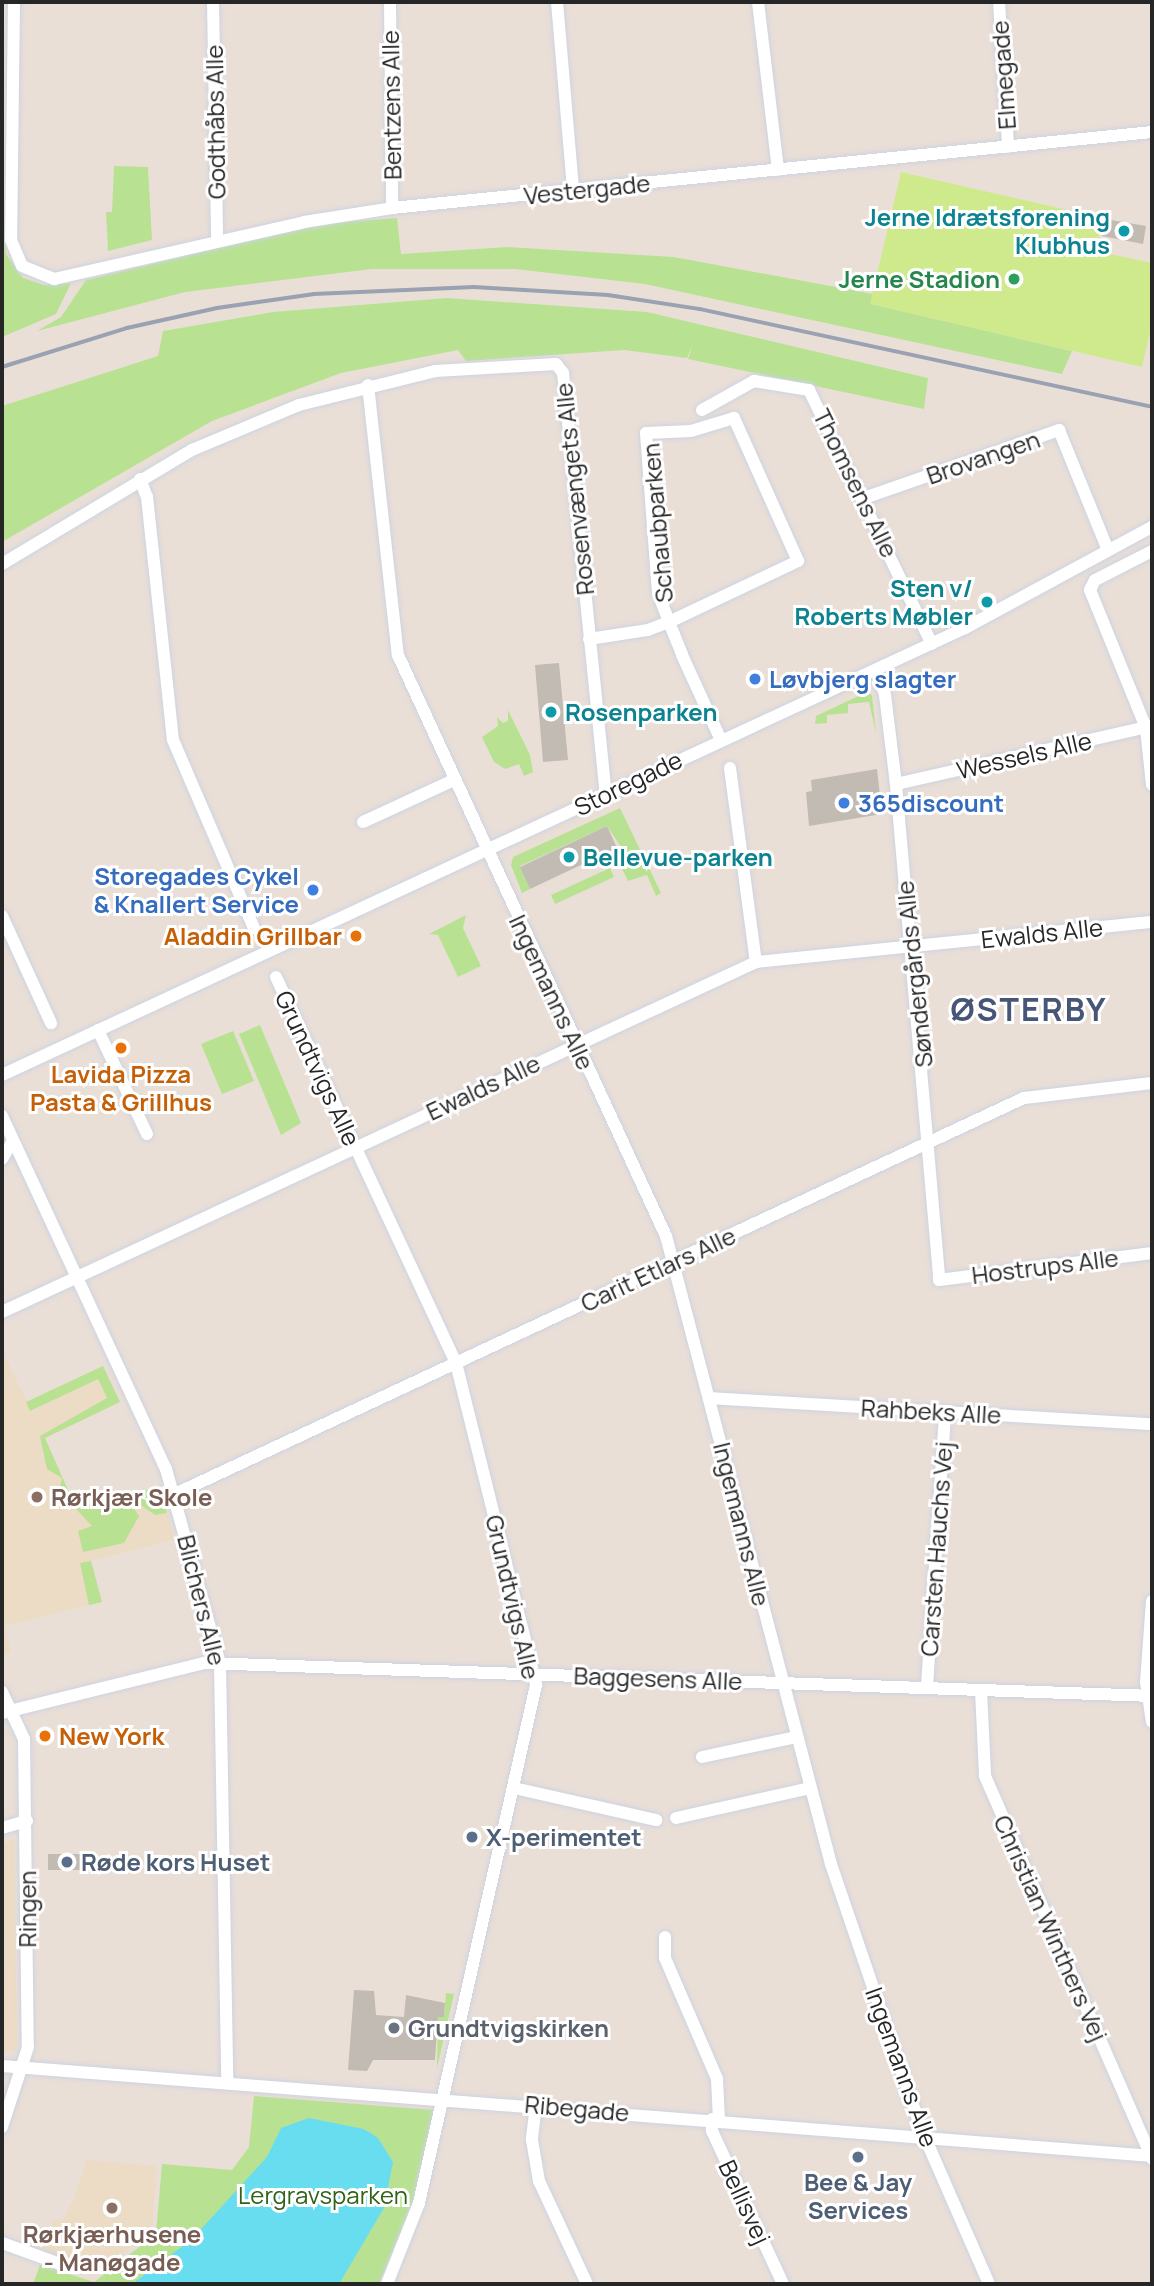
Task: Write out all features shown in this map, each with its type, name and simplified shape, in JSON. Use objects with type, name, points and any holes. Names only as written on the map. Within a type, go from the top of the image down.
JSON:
[{"type":"street","points":[[8,21],[14,2]]},
{"type":"street","name":"Godthåbs Alle","points":[[213,2],[217,241]]},
{"type":"street","name":"Bentzens Alle","points":[[390,2],[393,208]]},
{"type":"street","points":[[557,2],[573,190]]},
{"type":"street","points":[[758,2],[778,170]]},
{"type":"street","name":"Elmegade","points":[[999,2],[1008,147]]},
{"type":"street","name":"Vestergade","points":[[8,21],[11,240],[29,272],[54,279],[217,241],[393,208],[1152,132]]},
{"type":"street","name":"Rosenvængets Alle","points":[[2,564],[140,479],[249,424],[368,385],[459,368],[548,362],[562,369],[606,794]]},
{"type":"street","name":"Thomsens Alle","points":[[702,410],[754,381],[809,390],[864,498],[932,644]]},
{"type":"street","name":"Ingemanns Alle","points":[[368,385],[398,655],[675,1262],[810,1788],[925,2137],[989,2284]]},
{"type":"street","name":"Schaubparken","points":[[589,639],[669,622],[798,561],[734,418],[691,431],[646,433],[658,593],[669,622],[720,738]]},
{"type":"street","name":"Brovangen","points":[[864,498],[1059,430],[1108,550]]},
{"type":"street","points":[[140,479],[147,497],[173,740],[254,928]]},
{"type":"street","name":"Storegade","points":[[2,1075],[606,794],[720,738],[932,644],[1152,527]]},
{"type":"street","points":[[1152,551],[1091,584],[1149,727],[1152,785]]},
{"type":"street","name":"Søndergårds Alle","points":[[876,670],[885,695],[896,784],[931,1140],[939,1280]]},
{"type":"street","name":"Wessels Alle","points":[[896,784],[1149,727]]},
{"type":"street","points":[[730,768],[756,962]]},
{"type":"street","points":[[363,821],[454,780]]},
{"type":"street","points":[[2,916],[51,1023]]},
{"type":"street","name":"Ewalds Alle","points":[[2,1312],[575,1043],[756,962],[1152,922]]},
{"type":"street","name":"Grundtvigs Alle","points":[[276,977],[456,1363],[536,1685],[419,2203],[387,2284]]},
{"type":"street","points":[[98,1030],[147,1135]]},
{"type":"street","name":"Carit Etlars Alle","points":[[176,1494],[1024,1098],[1152,1083]]},
{"type":"street","name":"Blichers Alle","points":[[2,1116],[176,1494],[220,1664],[227,2081]]},
{"type":"street","points":[[2,1158],[13,1141]]},
{"type":"street","name":"Hostrups Alle","points":[[939,1280],[1152,1253]]},
{"type":"street","name":"Rahbeks Alle","points":[[710,1398],[1152,1424]]},
{"type":"street","name":"Carsten Hauchs Vej","points":[[927,1686],[945,1412]]},
{"type":"street","points":[[1152,1601],[1149,1695],[1152,1722]]},
{"type":"street","name":"Baggesens Alle","points":[[8,1711],[220,1664],[1149,1695]]},
{"type":"street","name":"Christian Winthers Vej","points":[[981,1690],[985,1776],[1152,2157]]},
{"type":"street","name":"Ringen","points":[[2,1692],[8,1711],[24,1739],[27,1821],[25,2065],[2,2127]]},
{"type":"street","points":[[702,1757],[796,1737]]},
{"type":"street","points":[[514,1788],[656,1820]]},
{"type":"street","points":[[676,1818],[810,1788]]},
{"type":"street","points":[[2,1828],[27,1821]]},
{"type":"street","name":"Bellisvej","points":[[665,1937],[665,1958],[717,2079],[712,2131],[783,2284]]},
{"type":"street","name":"Ribegade","points":[[2,2066],[25,2065],[715,2119],[1152,2157]]},
{"type":"street","points":[[536,2105],[532,2140],[538,2181],[587,2284]]},
{"type":"street","points":[[2,2243],[60,2264]]},
{"type":"shaded area","name":"Rørkjær Skole","points":[[2,1350],[27,1402],[103,1366],[120,1402],[45,1438],[76,1508],[160,1486],[174,1540],[91,1561],[102,1602],[4,1626],[11,1651],[2,1657]]},
{"type":"shaded area","points":[[14,1840],[17,2051],[2,2051],[2,1843]]},
{"type":"shaded area","name":"Rørkjærhusene - Manøgade","points":[[86,2160],[157,2166],[152,2230],[94,2276],[43,2249],[54,2218],[62,2221],[75,2197]]},
{"type":"green space","points":[[2,131],[6,254],[23,278],[44,285],[71,283],[56,314],[2,337]]},
{"type":"green space","points":[[114,166],[148,167],[152,240],[108,251],[106,212],[112,212]]},
{"type":"green space","name":"Jerne Stadion","points":[[901,172],[1103,218],[1096,251],[1152,263],[1152,323],[1142,367],[870,304]]},
{"type":"green space","points":[[397,218],[401,254],[508,247],[674,257],[873,294],[871,304],[1072,351],[1062,374],[645,284],[515,269],[372,269],[185,292],[37,331],[61,317],[86,280],[317,224]]},
{"type":"green space","points":[[447,298],[647,312],[928,378],[924,409],[688,359],[693,343],[687,358],[624,350],[466,361],[458,350],[341,373],[212,421],[2,542],[2,406],[158,356],[163,331],[273,312]]},
{"type":"green space","points":[[867,692],[872,695],[876,733],[869,702],[848,704],[848,713],[827,715],[827,723],[815,724],[816,716]]},
{"type":"green space","points":[[508,710],[530,755],[533,772],[524,776],[519,764],[505,769],[494,762],[482,737],[498,726],[497,717],[503,723],[508,721]]},
{"type":"green space","points":[[620,808],[661,893],[656,896],[647,875],[628,881],[617,859],[625,853],[607,826],[520,866],[530,889],[522,893],[511,865],[513,857]]},
{"type":"green space","points":[[610,868],[614,877],[555,904],[551,895]]},
{"type":"green space","points":[[466,915],[463,928],[481,966],[458,977],[438,935],[429,934]]},
{"type":"green space","points":[[260,1025],[301,1123],[281,1135],[239,1034]]},
{"type":"green space","points":[[233,1031],[254,1081],[222,1094],[201,1044]]},
{"type":"green space","points":[[103,1366],[120,1402],[45,1438],[76,1508],[160,1486],[167,1513],[155,1515],[138,1503],[121,1509],[134,1509],[139,1516],[124,1543],[83,1552],[78,1531],[92,1526],[59,1491],[62,1478],[47,1469],[40,1436],[107,1398],[98,1379],[30,1411],[26,1402]]},
{"type":"green space","points":[[91,1561],[102,1602],[89,1605],[80,1563]]},
{"type":"green space","points":[[446,1993],[454,1994],[437,2068],[438,2017],[444,2017]]},
{"type":"green space","name":"Lergravsparken","points":[[254,2096],[434,2110],[414,2199],[379,2284],[33,2284],[40,2265],[94,2282],[156,2234],[162,2164],[232,2170],[249,2147]]},
{"type":"water","points":[[309,2118],[364,2129],[378,2138],[393,2162],[384,2208],[339,2284],[132,2284],[192,2239],[267,2157],[281,2128]]},
{"type":"building","name":"Jerne Idrætsforening Klubhus","points":[[1105,219],[1146,226],[1143,244],[1102,236]]},
{"type":"building","name":"Rosenparken","points":[[559,663],[568,760],[543,762],[535,665]]},
{"type":"building","name":"365discount","points":[[877,769],[882,814],[809,826],[806,792],[812,791],[811,780]]},
{"type":"building","name":"Bellevue-parken","points":[[607,826],[617,848],[530,889],[520,867]]},
{"type":"building","name":"Røde kors Huset","points":[[48,1854],[86,1854],[86,1870],[48,1870]]},
{"type":"building","name":"Grundtvigskirken","points":[[354,1990],[374,1991],[376,2015],[404,2017],[406,1995],[445,2003],[444,2017],[438,2017],[435,2060],[373,2060],[367,2071],[348,2070]]},
{"type":"railway","points":[[2,367],[127,328],[217,308],[314,294],[474,287],[608,295],[700,309],[1152,407]]},
{"type":"place","name":"Jerne Idrætsforening Klubhus","points":[[1124,231]]},
{"type":"place","name":"Jerne Stadion","points":[[1014,279]]},
{"type":"place","name":"Sten v/ Roberts Møbler","points":[[987,602]]},
{"type":"place","name":"Løvbjerg slagter","points":[[755,679]]},
{"type":"place","name":"Rosenparken","points":[[551,712]]},
{"type":"place","name":"365discount","points":[[844,803]]},
{"type":"place","name":"Bellevue-parken","points":[[569,857]]},
{"type":"place","name":"Storegades Cykel & Knallert Service","points":[[313,890]]},
{"type":"place","name":"Aladdin Grillbar","points":[[356,936]]},
{"type":"place","name":"Lavida Pizza Pasta & Grillhus","points":[[121,1048]]},
{"type":"place","name":"Rørkjær Skole","points":[[37,1497]]},
{"type":"place","name":"New York","points":[[45,1736]]},
{"type":"place","name":"X-perimentet","points":[[472,1837]]},
{"type":"place","name":"Røde kors Huset","points":[[67,1862]]},
{"type":"place","name":"Grundtvigskirken","points":[[394,2028]]},
{"type":"place","name":"Bee & Jay Services","points":[[858,2157]]},
{"type":"place","name":"Rørkjærhusene - Manøgade","points":[[112,2208]]},
{"type":"district","name":"ØSTERBY","points":[[1029,1009]]}]
